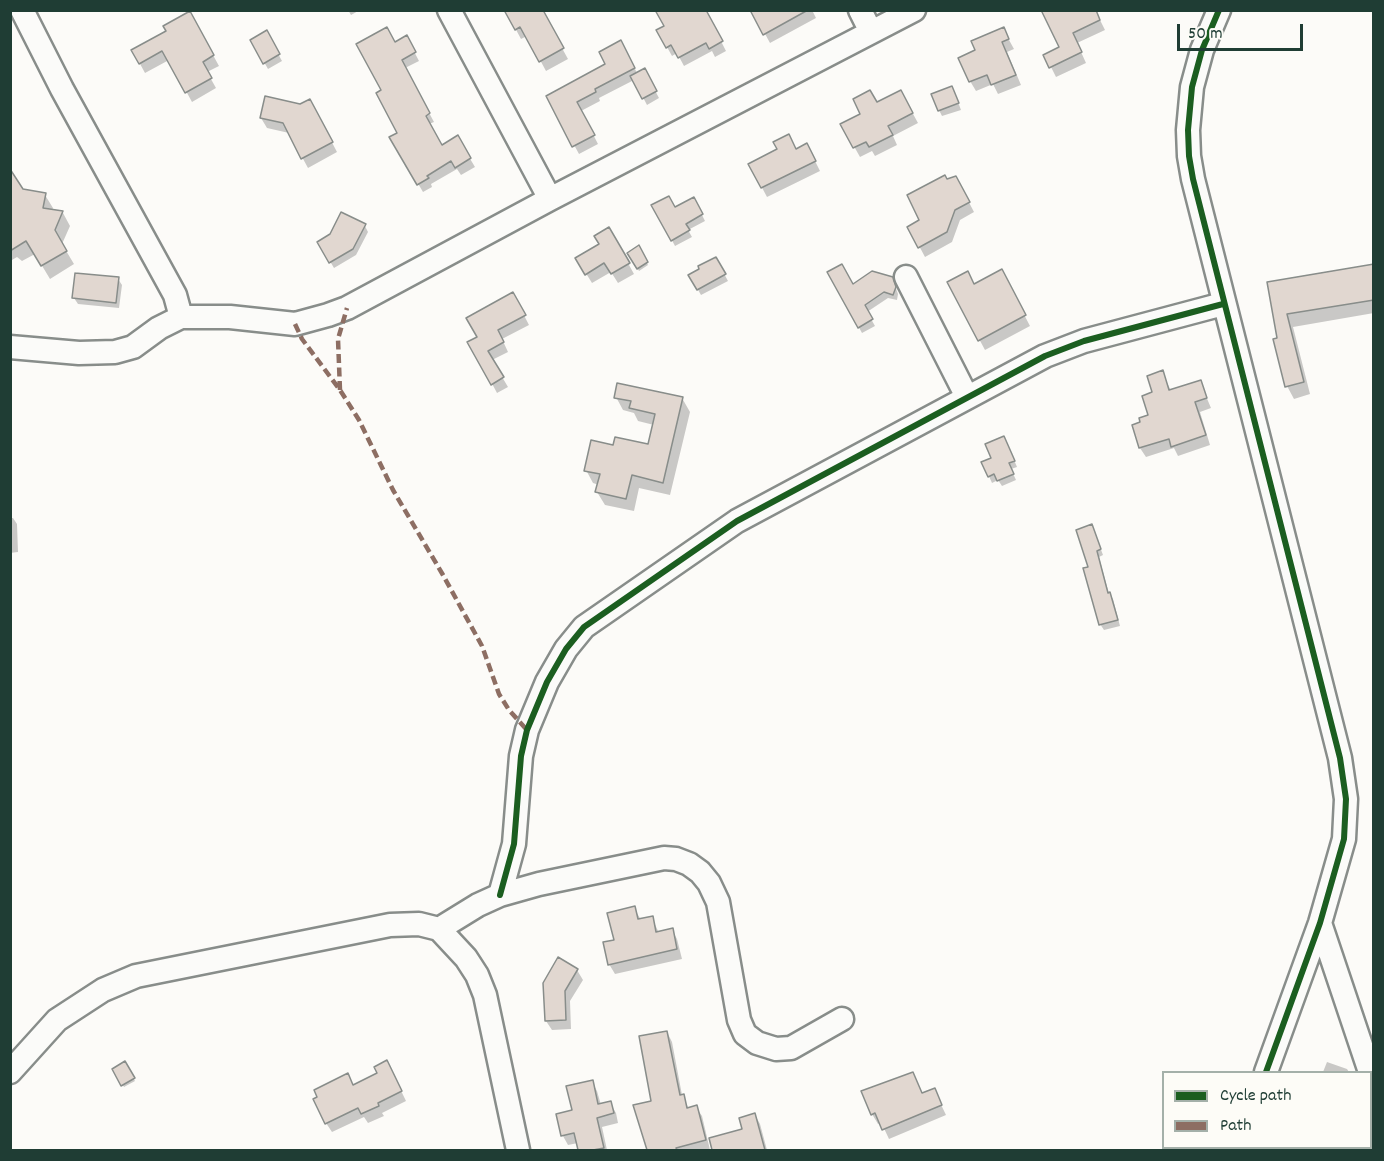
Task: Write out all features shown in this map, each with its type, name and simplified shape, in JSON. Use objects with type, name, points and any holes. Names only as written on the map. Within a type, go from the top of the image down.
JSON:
[{"type":"street","points":[[22,10],[62,89],[174,295],[181,317]]},
{"type":"street","points":[[448,10],[550,199]]},
{"type":"street","points":[[860,10],[871,32]]},
{"type":"street","points":[[10,347],[79,353],[115,352],[132,347],[159,328],[181,317],[230,317],[295,324],[328,315],[357,303],[550,199],[914,10]]},
{"type":"street","points":[[1219,10],[1197,67],[1190,107],[1188,130],[1192,179],[1345,780],[1344,838],[1320,923],[1266,1071]]},
{"type":"street","points":[[906,277],[967,397]]},
{"type":"street","points":[[500,895],[514,843],[520,756],[527,730],[547,682],[566,649],[584,627],[737,521],[1045,356],[1064,348],[1223,304]]},
{"type":"street","points":[[439,929],[478,905],[500,895],[539,884],[663,858],[676,859],[700,872],[709,883],[718,902],[739,1020],[745,1034],[757,1042],[776,1049],[791,1048],[842,1019]]},
{"type":"street","points":[[1320,923],[1369,1071]]},
{"type":"street","points":[[10,1072],[57,1020],[103,990],[136,976],[390,925],[419,924],[439,929],[466,958],[477,975],[485,995],[518,1150]]},
{"type":"building","points":[[504,10],[543,10],[564,48],[539,62],[520,27],[515,30]]},
{"type":"building","points":[[655,10],[706,10],[723,41],[709,49],[706,43],[678,58],[671,45],[666,48],[656,30],[664,26]]},
{"type":"building","points":[[750,10],[808,10],[763,35]]},
{"type":"building","points":[[1041,10],[1096,10],[1100,20],[1073,33],[1082,52],[1049,68],[1043,55],[1059,47]]},
{"type":"building","points":[[190,11],[214,55],[203,62],[212,78],[185,93],[162,51],[139,64],[131,50],[166,31],[163,26]]},
{"type":"building","points":[[387,27],[395,42],[407,35],[416,52],[402,60],[430,113],[426,116],[442,145],[458,135],[471,158],[455,168],[451,161],[417,185],[389,137],[397,133],[376,93],[381,90],[356,44]]},
{"type":"building","points":[[1004,27],[1009,39],[1002,42],[1016,75],[991,85],[987,75],[969,82],[958,58],[975,50],[971,41]]},
{"type":"building","points":[[267,30],[280,54],[263,64],[250,40]]},
{"type":"building","points":[[621,40],[635,68],[595,89],[596,92],[577,102],[595,135],[572,147],[546,96],[605,64],[599,52]]},
{"type":"building","points":[[645,68],[657,91],[642,99],[630,76]]},
{"type":"building","points":[[952,86],[959,103],[938,111],[931,94]]},
{"type":"building","points":[[870,90],[877,102],[901,90],[913,113],[888,126],[893,135],[869,147],[866,142],[853,148],[840,124],[860,114],[853,99]]},
{"type":"building","points":[[265,96],[300,104],[310,99],[333,142],[301,159],[283,123],[260,118]]},
{"type":"building","points":[[789,134],[796,149],[807,143],[816,161],[761,188],[748,164],[777,149],[773,142]]},
{"type":"building","points":[[10,169],[23,189],[46,193],[43,208],[63,211],[55,230],[67,251],[41,266],[26,241],[10,251]]},
{"type":"building","points":[[945,175],[947,179],[956,176],[970,202],[955,210],[947,232],[918,248],[907,227],[919,220],[907,195]]},
{"type":"building","points":[[669,196],[675,207],[694,197],[703,214],[686,224],[690,230],[671,241],[651,205]]},
{"type":"building","points":[[341,212],[366,224],[353,249],[329,263],[317,242],[330,234]]},
{"type":"building","points":[[609,227],[630,263],[611,274],[604,263],[585,275],[575,258],[599,244],[594,236]]},
{"type":"building","points":[[639,245],[648,262],[637,269],[627,253]]},
{"type":"building","points":[[716,257],[726,274],[697,290],[688,275],[699,269],[698,266]]},
{"type":"building","points":[[842,264],[853,284],[872,271],[893,277],[896,287],[893,295],[884,292],[865,305],[873,319],[858,328],[827,272]]},
{"type":"building","points":[[1374,264],[1374,300],[1287,314],[1304,382],[1285,387],[1273,339],[1277,338],[1267,282]]},
{"type":"building","points":[[1002,269],[1026,315],[978,341],[947,282],[968,271],[974,284]]},
{"type":"building","points":[[75,273],[119,277],[116,303],[72,298]]},
{"type":"building","points":[[513,292],[526,315],[498,330],[504,342],[488,351],[504,377],[491,385],[467,342],[477,337],[466,318]]},
{"type":"building","points":[[1163,370],[1169,390],[1201,380],[1207,398],[1195,402],[1206,435],[1171,447],[1169,439],[1139,448],[1132,425],[1140,422],[1139,418],[1148,415],[1142,396],[1152,392],[1147,376]]},
{"type":"building","points":[[617,383],[683,397],[663,483],[632,475],[626,499],[595,492],[600,474],[584,471],[591,440],[613,445],[615,437],[648,444],[655,414],[629,408],[631,401],[614,398]]},
{"type":"building","points":[[1004,436],[1015,461],[1009,463],[1014,474],[997,481],[994,474],[988,477],[981,462],[991,458],[985,444]]},
{"type":"building","points":[[1092,524],[1101,549],[1097,551],[1108,593],[1110,592],[1118,620],[1099,625],[1083,568],[1088,567],[1076,530]]},
{"type":"building","points":[[635,906],[638,919],[653,916],[656,932],[673,928],[677,949],[608,965],[603,942],[614,940],[607,913]]},
{"type":"building","points":[[558,957],[578,969],[565,991],[566,1020],[545,1021],[543,983]]},
{"type":"building","points":[[667,1031],[680,1095],[684,1094],[687,1108],[697,1105],[706,1140],[676,1148],[677,1150],[647,1150],[633,1105],[651,1101],[639,1036]]},
{"type":"building","points":[[387,1060],[402,1091],[378,1103],[379,1106],[361,1114],[358,1108],[325,1124],[313,1099],[317,1097],[314,1090],[348,1073],[353,1085],[377,1073],[374,1067]]},
{"type":"building","points":[[125,1061],[135,1078],[121,1086],[112,1069]]},
{"type":"building","points":[[913,1072],[922,1093],[935,1088],[942,1105],[882,1130],[875,1113],[871,1115],[861,1091]]},
{"type":"building","points":[[593,1080],[598,1104],[611,1101],[614,1113],[597,1118],[604,1148],[578,1150],[574,1133],[561,1136],[556,1114],[572,1110],[566,1086]]},
{"type":"building","points":[[755,1113],[765,1150],[712,1150],[709,1138],[742,1129],[739,1118]]},
{"type":"marked path","points":[[340,390],[338,339],[347,308]]},
{"type":"marked path","points":[[295,324],[302,339],[359,420],[393,490],[482,646],[499,694],[509,710],[527,730]]},
{"type":"cycle path","points":[[1219,10],[1202,50],[1192,87],[1188,130],[1189,156],[1340,758],[1346,799],[1344,839],[1320,923],[1266,1071]]},
{"type":"cycle path","points":[[500,895],[514,844],[521,756],[527,730],[547,682],[566,649],[584,627],[737,521],[1045,356],[1084,341],[1223,304]]}]
